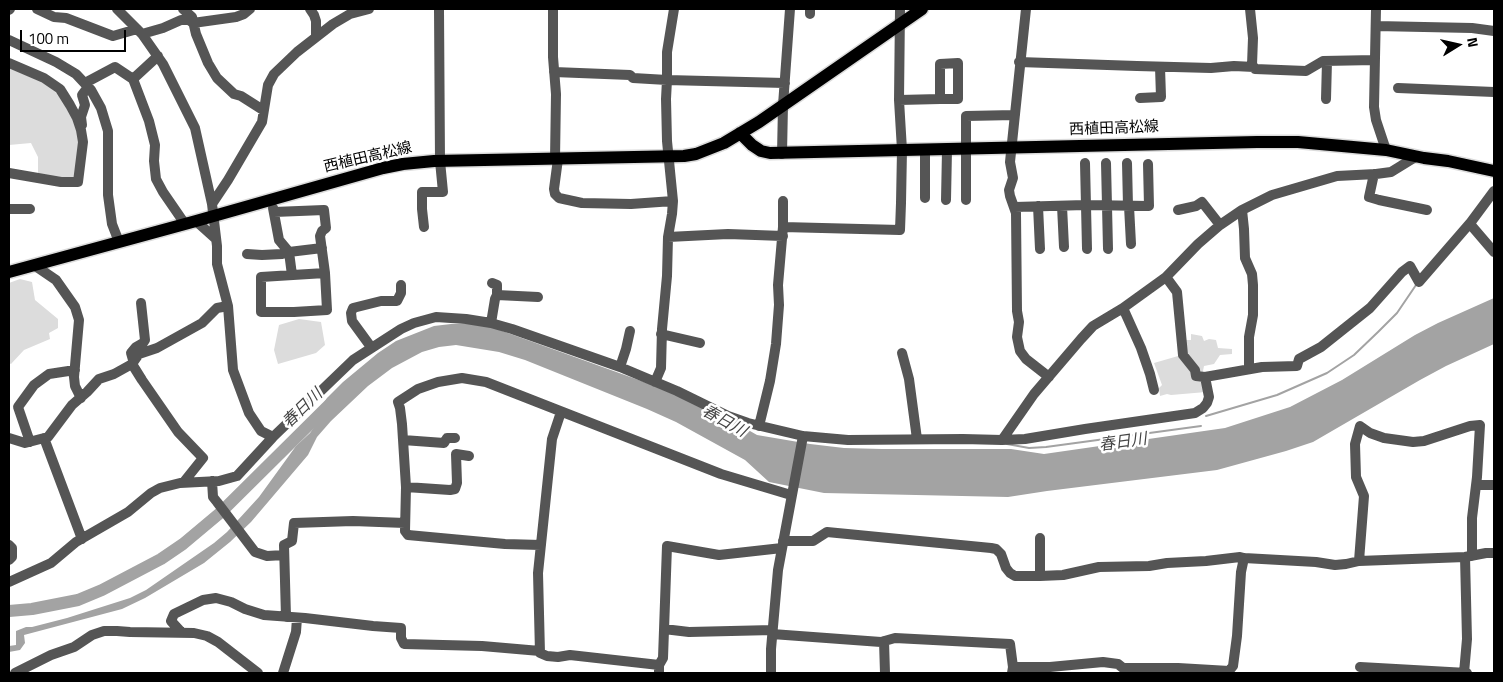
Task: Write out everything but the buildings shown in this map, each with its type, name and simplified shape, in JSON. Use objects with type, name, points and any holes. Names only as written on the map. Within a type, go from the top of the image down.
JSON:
[{"type":"main road","name":"西植田高松線","points":[[9,272],[190,223],[212,210],[273,206],[383,168],[418,162],[440,161],[684,156],[710,150],[724,143],[783,104],[922,9]]},
{"type":"main road","name":"西植田高松線","points":[[740,132],[752,145],[761,151],[782,154],[1298,142],[1386,150],[1494,171]]},
{"type":"street","points":[[37,9],[54,17],[66,18],[113,36],[163,28],[182,20],[189,20],[193,23],[236,17],[250,9]]},
{"type":"street","points":[[183,9],[192,17],[208,63],[217,78],[234,94],[241,96],[263,110]]},
{"type":"street","points":[[310,9],[316,22],[316,36]]},
{"type":"street","points":[[212,210],[262,122],[268,85],[274,74],[297,52],[333,24],[350,14],[369,9]]},
{"type":"street","points":[[424,227],[422,192],[442,192],[439,9]]},
{"type":"street","points":[[553,9],[556,94],[555,194],[559,198],[582,204],[673,202]]},
{"type":"street","points":[[655,382],[661,368],[661,334],[667,276],[668,237],[673,202],[668,156],[666,99],[667,52],[674,9]]},
{"type":"street","points":[[782,154],[783,104],[790,9]]},
{"type":"street","points":[[668,237],[783,231],[900,230],[902,150],[899,100],[900,9]]},
{"type":"street","points":[[1026,9],[1010,162],[1013,176],[1010,196],[1014,207],[1017,311],[1019,322],[1017,338],[1018,346],[1026,359],[1049,377]]},
{"type":"street","points":[[1250,9],[1253,38],[1252,65],[1254,67]]},
{"type":"street","points":[[1376,9],[1374,107],[1376,120],[1386,150]]},
{"type":"street","points":[[122,11],[158,56],[195,128],[212,210],[216,239],[216,264],[228,306],[233,370],[249,413],[261,430],[274,437]]},
{"type":"street","points":[[1376,26],[1472,28],[1494,31]]},
{"type":"street","points":[[9,41],[56,62],[76,74],[86,85],[100,108],[108,131],[108,195],[112,224],[119,242]]},
{"type":"street","points":[[133,78],[158,56]]},
{"type":"street","points":[[1019,62],[1211,68],[1234,66],[1254,67],[1255,69],[1306,71],[1323,61],[1375,60]]},
{"type":"street","points":[[1326,99],[1327,61]]},
{"type":"street","points":[[9,63],[44,78],[60,89],[70,104],[81,130]]},
{"type":"street","points":[[9,173],[61,182],[78,182],[83,142],[81,117],[85,105],[82,94],[86,85],[114,67],[133,78],[149,120],[155,145],[156,179],[163,192],[190,223],[216,239]]},
{"type":"street","points":[[1140,98],[1161,97],[1160,67]]},
{"type":"street","points":[[554,72],[630,75],[633,78],[667,80],[785,83]]},
{"type":"street","points":[[1398,88],[1494,92]]},
{"type":"street","points":[[899,100],[940,99]]},
{"type":"street","points":[[966,200],[966,116],[1015,115]]},
{"type":"street","points":[[925,150],[925,198]]},
{"type":"street","points":[[946,200],[947,150]]},
{"type":"street","points":[[1002,440],[1034,394],[1093,326],[1123,308],[1166,277],[1198,244],[1220,225],[1242,210],[1272,195],[1337,176],[1391,172],[1417,156]]},
{"type":"street","points":[[1085,163],[1087,249]]},
{"type":"street","points":[[1106,163],[1108,249]]},
{"type":"street","points":[[1127,163],[1131,244]]},
{"type":"street","points":[[1014,207],[1149,206],[1148,164]]},
{"type":"street","points":[[1374,174],[1369,197],[1427,210]]},
{"type":"street","points":[[1166,277],[1177,292],[1183,355],[1195,370],[1196,376],[1206,377],[1262,367],[1297,366],[1300,359],[1321,346],[1370,308],[1402,272],[1410,266],[1419,282],[1470,224],[1494,191]]},
{"type":"street","points":[[759,426],[770,381],[776,344],[783,201]]},
{"type":"street","points":[[1178,210],[1196,206],[1202,202],[1220,225]]},
{"type":"street","points":[[292,275],[289,252],[279,240],[273,206],[324,210],[326,228],[320,236],[325,274],[327,310],[261,312],[261,277],[325,274]]},
{"type":"street","points":[[1038,206],[1040,248]]},
{"type":"street","points":[[1062,206],[1064,247]]},
{"type":"street","points":[[9,209],[30,209]]},
{"type":"street","points":[[1242,210],[1245,258],[1252,274],[1253,285],[1253,315],[1249,337],[1249,369]]},
{"type":"street","points":[[1470,224],[1494,252]]},
{"type":"street","points":[[247,254],[282,254],[322,248]]},
{"type":"street","points":[[34,265],[56,280],[75,307],[79,320],[75,370],[76,386],[81,398]]},
{"type":"street","points":[[491,323],[497,295],[496,285],[492,283]]},
{"type":"street","points":[[371,347],[352,321],[351,312],[353,308],[381,301],[397,301],[401,293],[401,285]]},
{"type":"street","points":[[497,295],[538,297]]},
{"type":"street","points":[[141,303],[145,340],[131,354],[133,363],[142,380],[178,432],[203,458],[183,482]]},
{"type":"street","points":[[9,438],[25,443],[48,437],[72,405],[99,379],[114,374],[133,363],[139,354],[157,348],[202,323],[217,308],[228,306]]},
{"type":"street","points":[[1123,308],[1141,348],[1154,390]]},
{"type":"street","points":[[9,582],[51,563],[82,539],[128,512],[160,488],[183,482],[212,481],[237,476],[347,366],[371,347],[401,329],[427,318],[450,317],[491,323],[512,329],[620,367],[677,391],[728,416],[802,438],[848,440],[1025,439],[1195,413],[1204,408],[1209,397],[1206,377]]},
{"type":"street","points":[[620,367],[630,331]]},
{"type":"street","points":[[661,334],[700,343]]},
{"type":"street","points":[[902,352],[917,439]]},
{"type":"street","points":[[30,442],[18,407],[34,385],[49,374],[75,370]]},
{"type":"street","points":[[541,545],[505,544],[408,535],[405,531],[406,487],[398,402],[418,389],[438,382],[462,378],[486,382],[721,474],[791,494]]},
{"type":"street","points":[[540,651],[538,573],[552,439],[561,412]]},
{"type":"street","points":[[1359,561],[1364,496],[1356,477],[1355,444],[1360,426],[1370,433],[1384,438],[1413,442],[1424,441],[1470,426],[1480,425],[1468,557],[1465,673],[1379,671],[1360,667]]},
{"type":"street","points":[[44,438],[82,539]]},
{"type":"street","points":[[403,440],[444,442],[447,438],[455,438]]},
{"type":"street","points":[[771,673],[778,570],[802,438]]},
{"type":"street","points":[[406,487],[455,489],[457,483],[456,454],[469,456]]},
{"type":"street","points":[[212,481],[213,497],[255,552],[267,556],[284,554]]},
{"type":"street","points":[[1476,485],[1494,485]]},
{"type":"street","points":[[286,616],[284,545],[292,541],[294,523],[353,521],[405,523]]},
{"type":"street","points":[[182,633],[171,621],[174,614],[203,600],[216,598],[264,615],[401,628],[401,638],[404,644],[482,646],[540,651],[540,653],[547,656],[570,655],[659,669],[663,658],[666,546],[719,555],[782,544],[813,541],[827,532],[996,549],[1006,568],[1015,576],[1063,575],[1099,567],[1142,566],[1240,557],[1335,565],[1359,561],[1468,557],[1486,553],[1494,554]]},
{"type":"street","points":[[1040,538],[1040,576]]},
{"type":"street","points":[[9,546],[12,548],[12,557],[9,560]]},
{"type":"street","points":[[664,629],[689,632],[773,632],[881,642],[895,638],[1010,644],[1013,670],[1103,662],[1118,664],[1123,668],[1178,668],[1230,672],[1233,666],[1238,636],[1241,572],[1244,558]]},
{"type":"street","points":[[283,673],[296,632],[297,618]]},
{"type":"street","points":[[16,673],[33,669],[74,647],[92,634],[104,631],[194,633],[207,636],[218,642],[258,673]]},
{"type":"street","points":[[884,641],[884,673]]},
{"type":"shaded area","points":[[11,68],[42,80],[60,96],[70,113],[79,134],[75,179],[38,175],[38,157],[31,143],[9,145],[9,70]]},
{"type":"shaded area","points":[[20,279],[32,282],[35,300],[58,319],[58,328],[49,333],[50,339],[24,350],[11,364],[9,363],[9,283]]},
{"type":"shaded area","points":[[299,319],[321,322],[325,345],[316,353],[278,364],[274,350],[279,325]]},
{"type":"shaded area","points":[[1191,334],[1202,336],[1204,341],[1209,339],[1216,340],[1218,348],[1232,349],[1232,354],[1220,355],[1214,364],[1204,366],[1206,392],[1160,396],[1159,388],[1162,385],[1154,363],[1185,354],[1184,340],[1191,340]]},
{"type":"water","points":[[1494,298],[1494,344],[1420,380],[1313,442],[1217,470],[1008,497],[824,493],[769,482],[745,460],[676,422],[647,409],[525,360],[499,352],[456,345],[439,347],[422,352],[392,368],[368,386],[317,437],[308,455],[251,522],[204,563],[145,598],[122,609],[24,635],[25,643],[20,650],[9,652],[9,646],[16,645],[16,631],[67,618],[130,598],[146,590],[214,543],[227,532],[259,497],[296,446],[310,433],[319,420],[320,409],[327,398],[343,382],[378,353],[396,341],[434,326],[474,324],[494,328],[672,392],[722,415],[757,435],[844,448],[1011,449],[1044,454],[1225,428],[1290,407],[1342,380],[1415,335]]},
{"type":"waterway","points":[[1206,416],[1277,395],[1327,373],[1354,355],[1378,332],[1397,313],[1416,285]]},
{"type":"waterway","name":"春日川","points":[[9,611],[32,609],[78,600],[102,590],[161,559],[183,544],[220,513],[332,402]]},
{"type":"waterway","points":[[1007,444],[1029,448],[1046,447],[1201,426]]}]
